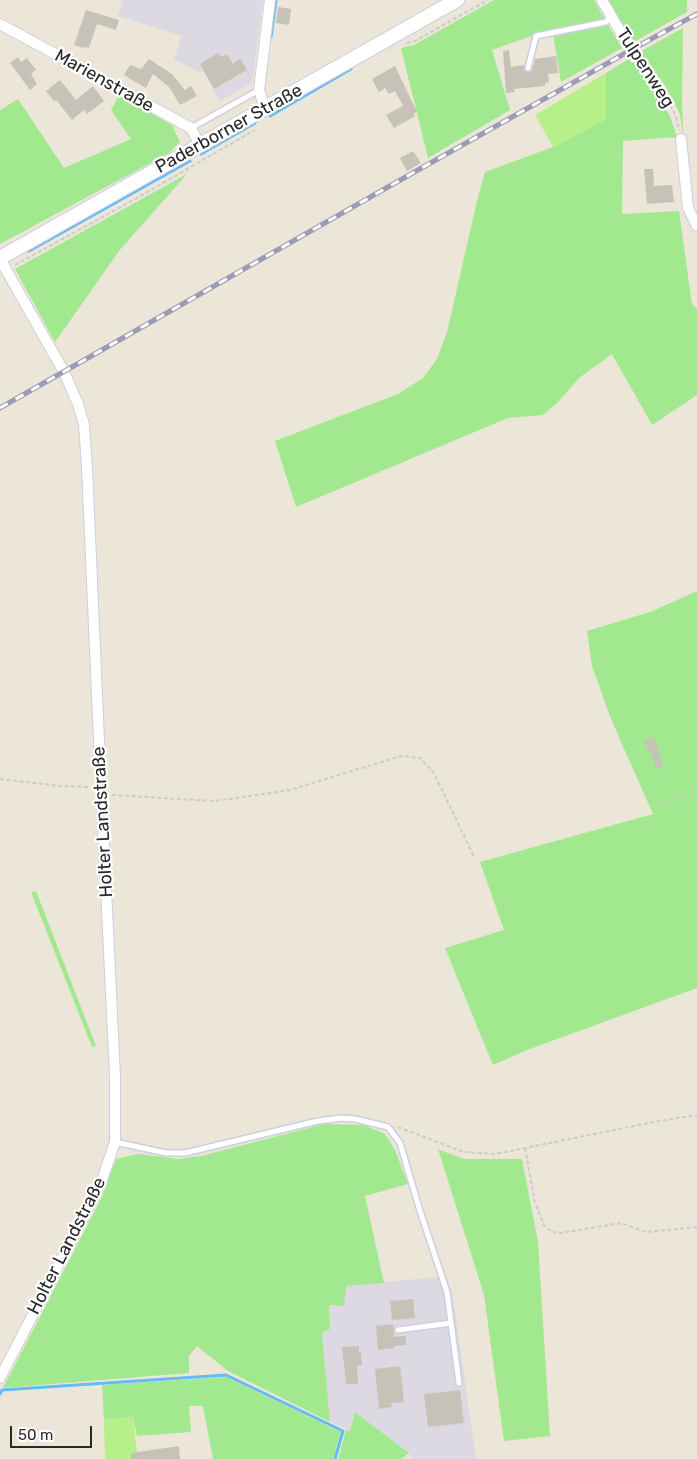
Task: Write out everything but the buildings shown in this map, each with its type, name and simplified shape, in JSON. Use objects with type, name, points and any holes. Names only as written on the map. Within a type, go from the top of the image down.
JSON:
[{"type":"main road","name":"Paderborner Straße","points":[[2,262],[200,145],[457,0]]},
{"type":"street","points":[[266,108],[259,90],[270,0]]},
{"type":"street","name":"Tulpenweg","points":[[602,0],[624,38]]},
{"type":"street","name":"Marienstraße","points":[[0,24],[191,128]]},
{"type":"street","points":[[191,128],[200,145]]},
{"type":"street","points":[[681,140],[688,208],[697,226]]},
{"type":"street","name":"Holter Landstraße","points":[[0,1378],[102,1183],[114,1142],[115,1076],[84,424],[78,404],[64,372],[2,262]]},
{"type":"lane","points":[[528,68],[536,36],[606,22],[611,15]]},
{"type":"lane","points":[[191,128],[259,90]]},
{"type":"lane","points":[[114,1142],[166,1153],[185,1154],[341,1118],[356,1119],[388,1127],[400,1143],[447,1292],[460,1383]]},
{"type":"lane","points":[[398,1330],[451,1323]]},
{"type":"path","points":[[401,45],[415,41],[488,0]]},
{"type":"path","name":"Tulpenweg","points":[[624,38],[646,71],[664,92],[676,117],[681,140]]},
{"type":"path","points":[[2,262],[137,198],[260,127]]},
{"type":"path","points":[[0,779],[215,801],[290,790],[401,756],[420,758],[434,773],[475,859]]},
{"type":"path","points":[[659,804],[697,792]]},
{"type":"path","points":[[388,1127],[402,1127],[464,1152],[494,1154],[697,1115]]},
{"type":"path","points":[[525,1148],[535,1203],[544,1225],[552,1232],[561,1233],[622,1222],[646,1232],[697,1227]]},
{"type":"shaded area","points":[[123,0],[263,0],[252,83],[220,101],[203,71],[194,70],[174,59],[182,36],[118,16]]},
{"type":"shaded area","points":[[446,1276],[453,1296],[476,1459],[412,1459],[409,1453],[355,1412],[350,1431],[330,1422],[322,1333],[330,1329],[329,1305],[346,1286]]},
{"type":"green space","points":[[494,0],[594,0],[605,19],[595,23],[540,33],[492,50],[510,110],[428,158],[401,48],[414,45]]},
{"type":"green space","points":[[607,0],[687,0],[687,12],[632,43]]},
{"type":"green space","points":[[608,25],[622,48],[561,82],[553,35]]},
{"type":"green space","points":[[683,28],[683,137],[680,114],[664,84],[638,53]]},
{"type":"green space","points":[[629,59],[631,63],[634,62],[670,116],[677,137],[623,141],[622,214],[679,211],[692,304],[697,309],[697,395],[652,425],[612,354],[579,378],[558,402],[543,415],[508,418],[296,507],[275,441],[398,394],[423,378],[437,359],[447,332],[485,172],[553,147],[606,119],[606,73]]},
{"type":"green space","points":[[606,73],[606,119],[553,147],[535,115]]},
{"type":"green space","points":[[119,95],[172,125],[180,142],[169,153],[0,244],[0,110],[18,99],[64,168],[131,139],[111,110]]},
{"type":"green space","points":[[187,174],[119,251],[55,342],[15,269]]},
{"type":"green space","points":[[697,591],[697,988],[527,1050],[493,1065],[445,948],[504,930],[480,862],[653,814],[611,719],[592,666],[587,631],[653,611]]},
{"type":"green space","points":[[36,891],[96,1046],[92,1047],[31,892]]},
{"type":"green space","points":[[324,1124],[364,1125],[385,1134],[395,1150],[408,1184],[365,1196],[384,1283],[346,1286],[344,1306],[329,1305],[330,1329],[322,1333],[330,1422],[228,1371],[197,1346],[189,1356],[189,1373],[3,1388],[102,1197],[116,1159],[138,1154],[178,1159],[201,1156]]},
{"type":"green space","points":[[438,1149],[464,1159],[522,1159],[538,1242],[550,1436],[504,1441],[484,1295]]},
{"type":"green space","points":[[226,1377],[341,1432],[333,1459],[213,1459],[203,1406],[189,1406],[191,1432],[137,1436],[133,1417],[104,1420],[102,1385]]},
{"type":"green space","points":[[355,1412],[409,1453],[401,1459],[338,1459],[346,1430],[350,1431]]},
{"type":"green space","points":[[133,1417],[138,1459],[105,1459],[104,1420]]},
{"type":"waterway","points":[[271,37],[276,0]]},
{"type":"waterway","points":[[270,116],[351,69]]},
{"type":"waterway","points":[[201,154],[255,123]]},
{"type":"waterway","points":[[29,251],[190,161]]},
{"type":"waterway","points":[[0,1394],[2,1390],[226,1375],[343,1431],[335,1459]]},
{"type":"railway","points":[[0,408],[697,14]]}]
